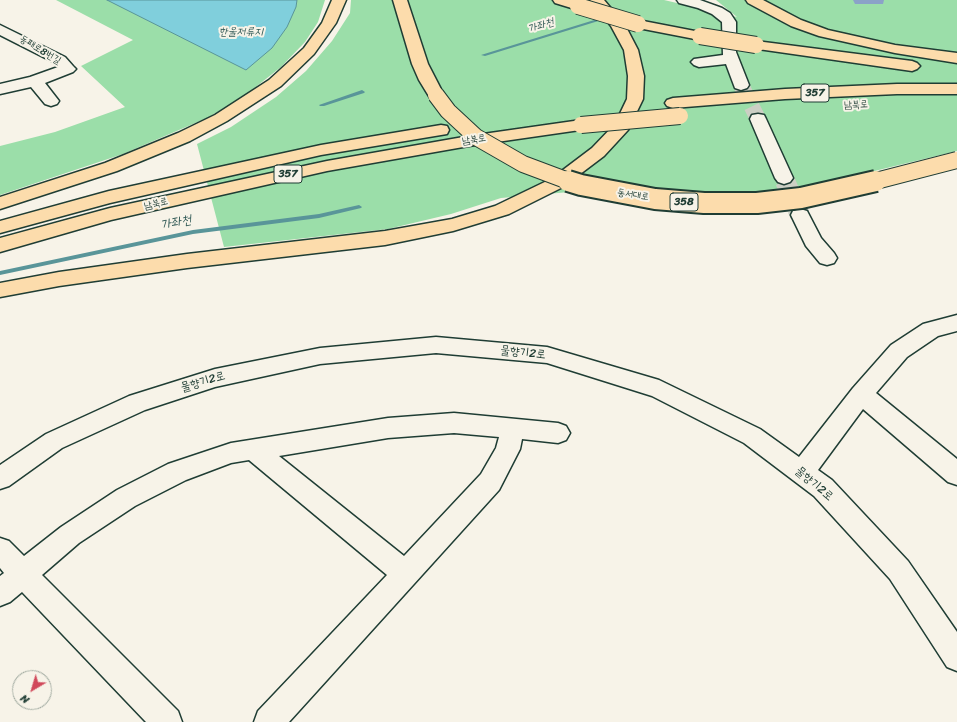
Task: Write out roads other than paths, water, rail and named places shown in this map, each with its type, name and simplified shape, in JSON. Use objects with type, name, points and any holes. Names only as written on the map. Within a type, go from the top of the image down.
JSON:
[{"type":"main road","points":[[0,203],[144,154],[184,137],[226,115],[275,83],[309,52],[329,23],[339,0]]},
{"type":"main road","name":"동서대로","points":[[400,0],[420,64],[427,80],[448,111],[476,137],[498,151],[523,164],[581,185],[655,199],[704,204],[749,203],[801,198],[840,190],[957,160]]},
{"type":"main road","points":[[560,0],[638,24],[700,36],[850,59],[957,69]]},
{"type":"main road","points":[[0,290],[59,279],[187,261],[385,238],[453,225],[502,210],[556,183],[598,152],[622,126],[635,99],[636,76],[631,50],[618,25],[597,0]]},
{"type":"main road","points":[[753,0],[796,23],[824,33],[858,42],[895,49],[957,58]]},
{"type":"main road","name":"남북로","points":[[0,227],[109,197],[321,150],[459,128],[578,119],[677,109],[785,94],[897,89],[957,89]]},
{"type":"main road","name":"남북로","points":[[677,109],[957,102]]},
{"type":"main road","name":"남북로","points":[[0,245],[110,214],[327,166],[469,141],[578,119]]},
{"type":"street","points":[[684,0],[703,5],[725,16],[729,22],[728,44],[742,85]]},
{"type":"street","name":"동패로8번길","points":[[0,29],[60,60],[68,69],[35,81],[0,89]]},
{"type":"street","points":[[699,62],[732,59]]},
{"type":"street","points":[[35,81],[51,101]]},
{"type":"street","points":[[758,119],[784,178]]},
{"type":"street","points":[[800,215],[813,240],[826,258]]},
{"type":"street","points":[[802,472],[861,394],[899,351],[931,330],[957,323]]},
{"type":"street","name":"물향기2로","points":[[0,478],[54,441],[137,403],[215,378],[320,356],[436,345],[547,355],[659,389],[752,436],[802,472],[823,488],[900,570],[957,658]]},
{"type":"street","points":[[861,394],[957,474]]},
{"type":"street","points":[[0,593],[70,535],[126,498],[177,472],[231,453],[395,428],[454,423],[558,433]]},
{"type":"street","points":[[269,722],[490,482],[508,449],[512,429]]},
{"type":"street","points":[[253,449],[405,573]]},
{"type":"street","points":[[0,550],[167,722]]},
{"type":"water","name":"한울저류지","points":[[107,0],[297,0],[296,7],[287,27],[272,48],[246,70]]},
{"type":"waterway","name":"가좌천","points":[[483,55],[606,18]]},
{"type":"waterway","name":"가좌천","points":[[322,105],[362,92]]},
{"type":"waterway","name":"가좌천","points":[[0,273],[193,232],[319,216],[359,207]]},
{"type":"tunnel","points":[[741,85],[758,119]]},
{"type":"tunnel","points":[[784,178],[786,182]]},
{"type":"tunnel","points":[[785,181],[800,215]]}]
